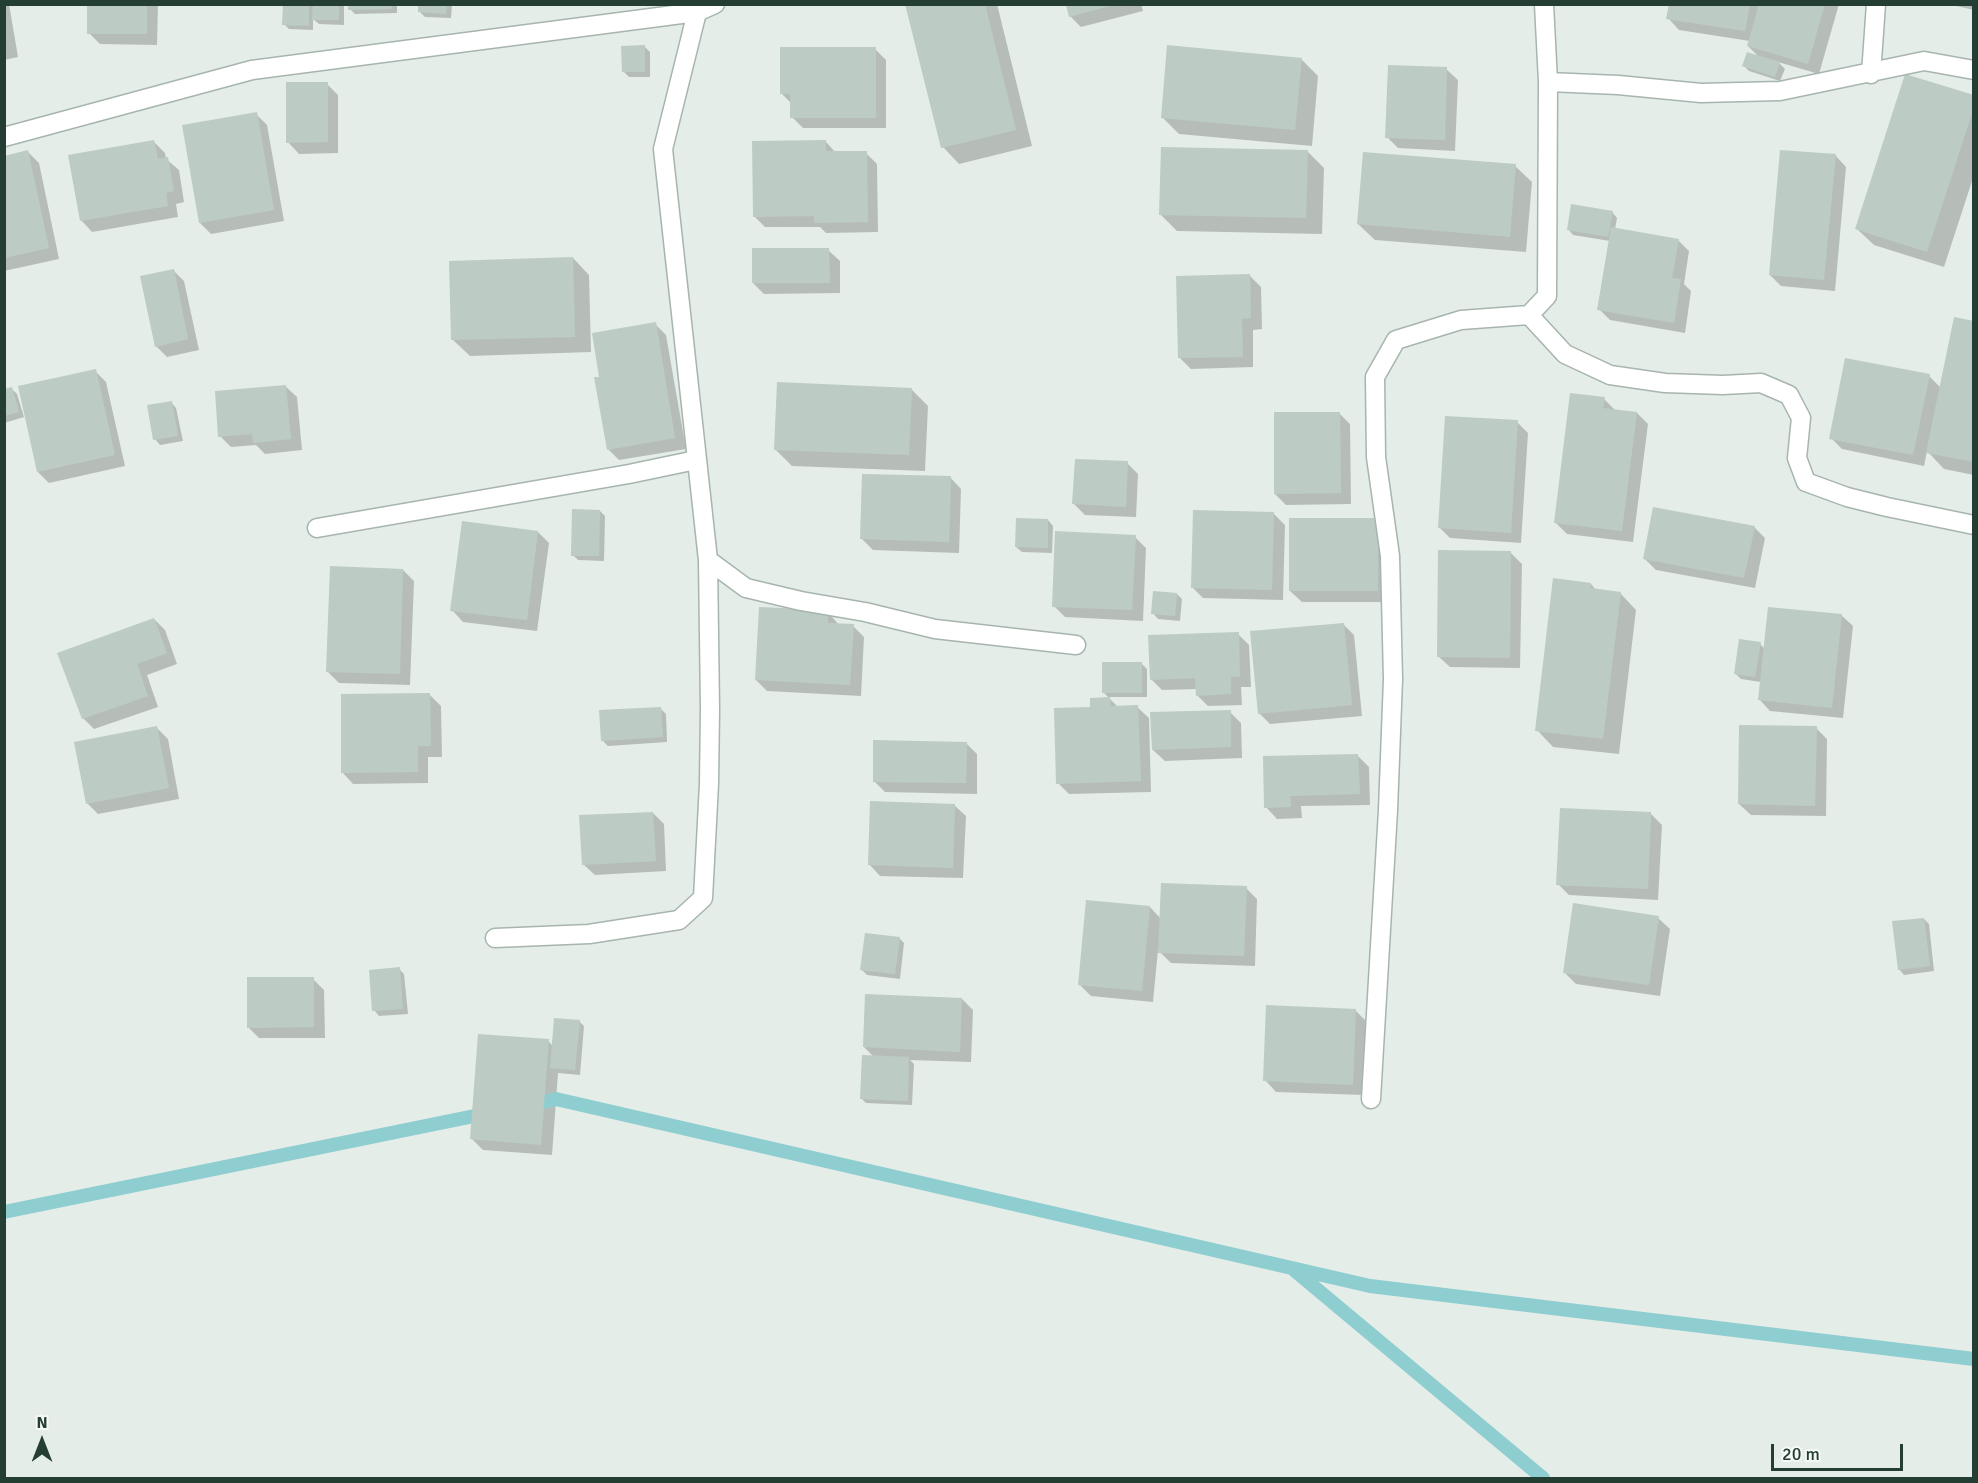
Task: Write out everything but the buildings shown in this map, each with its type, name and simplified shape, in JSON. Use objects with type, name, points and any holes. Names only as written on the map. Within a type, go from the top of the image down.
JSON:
[{"type":"street","points":[[4,137],[252,70],[716,4]]},
{"type":"street","points":[[1371,1099],[1388,810],[1393,679],[1389,555],[1376,457],[1375,377],[1396,340],[1461,320],[1529,315],[1547,296],[1548,82],[1544,4]]},
{"type":"street","points":[[1870,74],[1876,4]]},
{"type":"street","points":[[495,938],[588,934],[679,920],[703,898],[709,784],[708,560],[663,149],[696,8]]},
{"type":"street","points":[[1548,82],[1618,85],[1701,93],[1780,91],[1924,61],[1974,70]]},
{"type":"street","points":[[1529,315],[1565,354],[1610,375],[1665,383],[1723,385],[1761,383],[1789,395],[1801,418],[1797,458],[1806,482],[1846,497],[1974,525]]},
{"type":"street","points":[[317,528],[629,474],[696,460]]},
{"type":"street","points":[[708,560],[746,588],[801,601],[866,612],[935,629],[1076,645]]},
{"type":"waterway","points":[[526,1106],[556,1099],[1370,1286],[1974,1359]]},
{"type":"waterway","points":[[4,1212],[489,1113]]},
{"type":"waterway","points":[[1294,1270],[1543,1478]]}]
